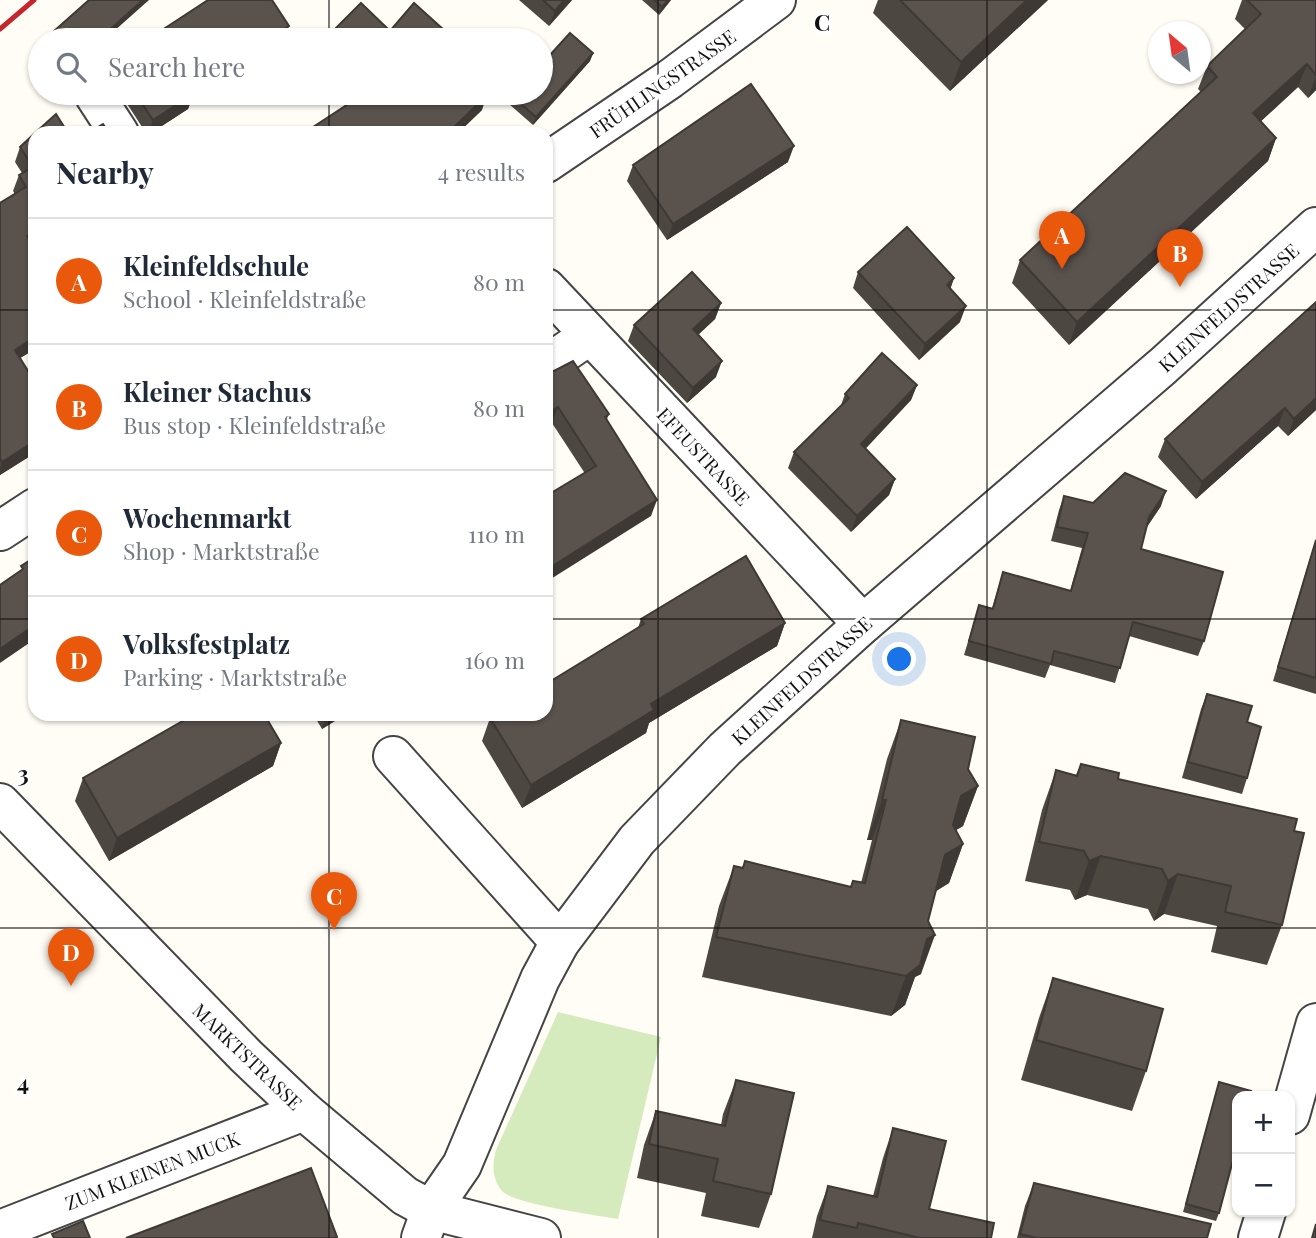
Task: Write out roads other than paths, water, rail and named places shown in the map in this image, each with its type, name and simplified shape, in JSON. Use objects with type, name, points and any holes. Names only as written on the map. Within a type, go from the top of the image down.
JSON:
[{"type":"street","name":"FRÜHLINGSTRASSE","points":[[553,158],[670,79],[776,0]]},
{"type":"street","points":[[100,105],[114,126]]},
{"type":"street","name":"KLEINFELDSTRASSE","points":[[426,1224],[462,1165],[528,1002],[560,942],[607,876],[681,792],[863,624],[1152,375],[1316,227]]},
{"type":"street","name":"EFEUSTRASSE","points":[[553,295],[863,624]]},
{"type":"street","points":[[553,360],[590,335]]},
{"type":"street","points":[[0,531],[28,513]]},
{"type":"street","points":[[393,756],[560,942]]},
{"type":"street","name":"MARKTSTRASSE","points":[[0,803],[41,864],[278,1100],[405,1196],[426,1224],[541,1238]]},
{"type":"street","points":[[1316,1023],[1298,1108],[1316,1129]]},
{"type":"street","name":"ZUM KLEINEN MUCK","points":[[0,1230],[278,1100]]},
{"type":"street","points":[[1258,1238],[1264,1217]]},
{"type":"railway","points":[[0,29],[34,0]]},
{"type":"place","name":"Kleinfeldschule","points":[[1062,269]]},
{"type":"place","name":"Kleiner Stachus","points":[[1180,287]]},
{"type":"place","name":"Wochenmarkt","points":[[334,930]]},
{"type":"place","name":"Volksfestplatz","points":[[71,986]]}]
